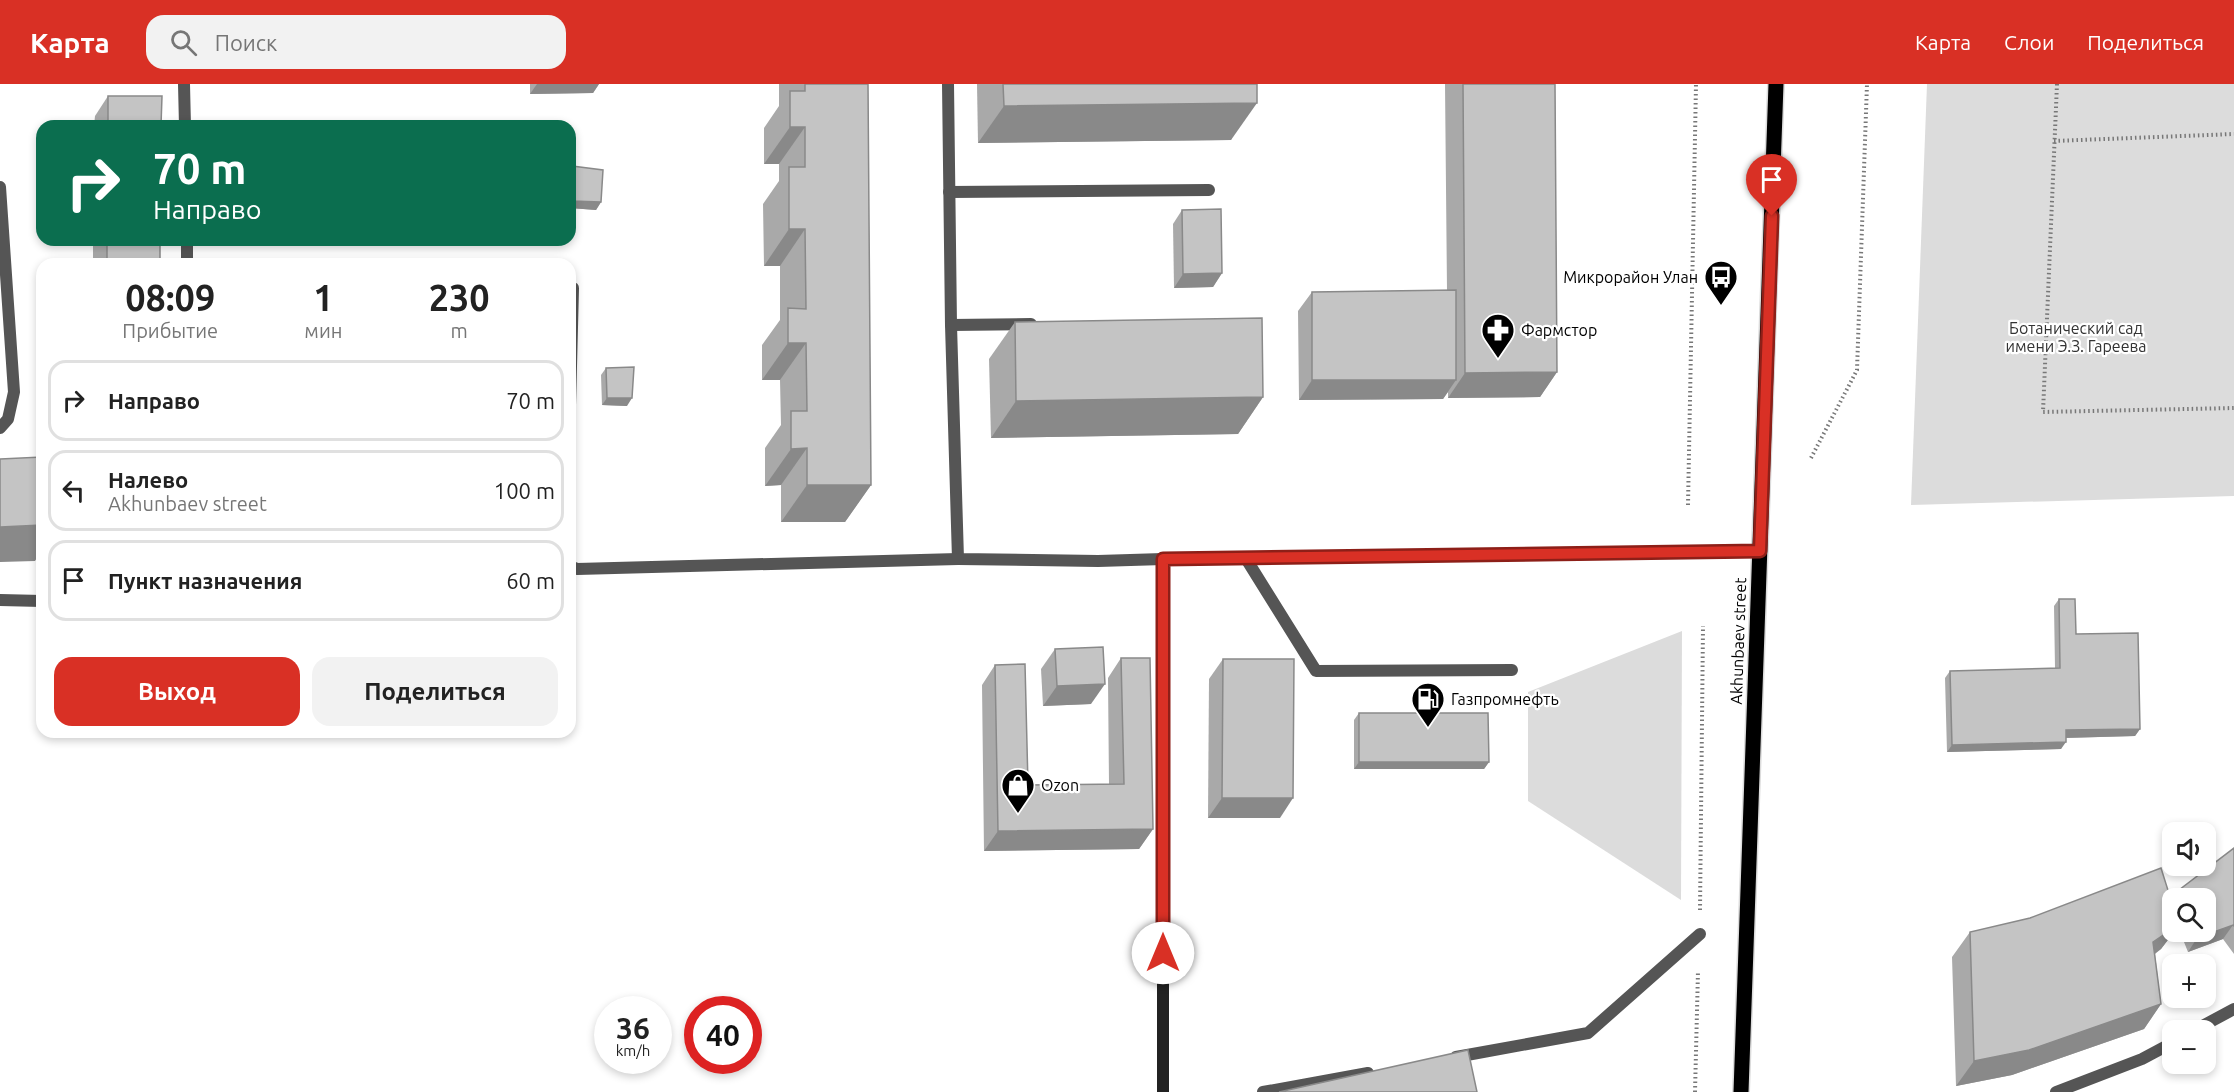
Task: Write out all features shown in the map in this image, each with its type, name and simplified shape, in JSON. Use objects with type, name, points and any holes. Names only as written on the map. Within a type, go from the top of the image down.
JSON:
[{"type":"main road","name":"Akhunbaev street","points":[[1741,1092],[1776,84]]},
{"type":"street","points":[[184,84],[185,120]]},
{"type":"street","points":[[948,84],[951,325],[958,559]]},
{"type":"street","points":[[0,187],[14,392],[8,419],[0,428]]},
{"type":"street","points":[[949,192],[1209,190]]},
{"type":"street","points":[[951,325],[1046,324]]},
{"type":"street","points":[[576,568],[958,559],[1098,561],[1760,551]]},
{"type":"street","points":[[1245,557],[1316,671],[1512,670]]},
{"type":"street","points":[[1163,559],[1163,1092]]},
{"type":"street","points":[[0,600],[36,601]]},
{"type":"street","points":[[1449,1058],[1588,1033],[1700,934]]},
{"type":"street","points":[[2214,1020],[2234,1009]]},
{"type":"street","points":[[2056,1092],[2142,1059],[2162,1048]]},
{"type":"street","points":[[1263,1092],[1379,1071]]},
{"type":"path","points":[[1688,505],[1696,84]]},
{"type":"path","points":[[1811,458],[1857,370],[1867,84]]},
{"type":"path","points":[[2057,84],[2043,412],[2234,408]]},
{"type":"path","points":[[2055,141],[2234,134]]},
{"type":"path","points":[[1695,1092],[1700,934],[1703,626]]},
{"type":"green space","name":"Ботанический сад имени Э.З. Гареева","points":[[1927,84],[2234,84],[2234,496],[1911,505]]},
{"type":"green space","points":[[1682,631],[1681,900],[1528,801],[1528,692]]},
{"type":"building","points":[[805,84],[868,84],[871,485],[807,485],[807,448],[791,449],[791,411],[807,411],[806,343],[788,343],[788,308],[806,309],[805,229],[789,229],[789,167],[805,167],[805,127],[790,127],[790,91],[805,91]]},
{"type":"building","points":[[1003,84],[1257,84],[1257,103],[1004,106]]},
{"type":"building","points":[[1463,84],[1555,84],[1557,372],[1465,373]]},
{"type":"building","points":[[108,96],[162,96],[161,120],[108,120]]},
{"type":"building","points":[[576,167],[603,170],[601,202],[576,201]]},
{"type":"building","points":[[1221,209],[1222,273],[1183,274],[1182,210]]},
{"type":"building","points":[[107,246],[160,246],[160,258],[107,258]]},
{"type":"building","points":[[1456,290],[1456,380],[1312,380],[1312,292]]},
{"type":"building","points":[[1262,318],[1263,397],[1016,401],[1015,322]]},
{"type":"building","points":[[634,367],[632,398],[607,398],[606,368]]},
{"type":"building","points":[[36,457],[36,525],[0,527],[0,459]]},
{"type":"building","points":[[2059,599],[2075,599],[2076,634],[2138,633],[2140,729],[2066,730],[2066,742],[1952,745],[1950,671],[2060,668]]},
{"type":"building","points":[[1103,647],[1105,684],[1057,686],[1055,649]]},
{"type":"building","points":[[1121,658],[1150,658],[1153,829],[998,831],[995,665],[1025,664],[1028,785],[1124,784]]},
{"type":"building","points":[[1223,659],[1294,659],[1293,798],[1222,798]]},
{"type":"building","points":[[1359,713],[1488,713],[1489,762],[1359,762]]},
{"type":"building","points":[[2234,848],[2234,926],[2216,931],[2216,888],[2182,888],[2197,876],[2216,876],[2216,862]]},
{"type":"building","points":[[2161,868],[2167,888],[2162,888],[2162,936],[2153,942],[2161,1004],[2029,1050],[1974,1061],[1970,932],[2030,918]]},
{"type":"building","points":[[1468,1050],[1477,1092],[1279,1092]]},
{"type":"place","name":"Микрорайон Улан","points":[[1721,306]]},
{"type":"place","name":"Фармстор","points":[[1498,359]]},
{"type":"place","name":"Газпромнефть","points":[[1428,728]]},
{"type":"place","name":"Ozon","points":[[1018,814]]},
{"type":"route","points":[[1163,953],[1163,559],[1760,551],[1772,216]]}]
